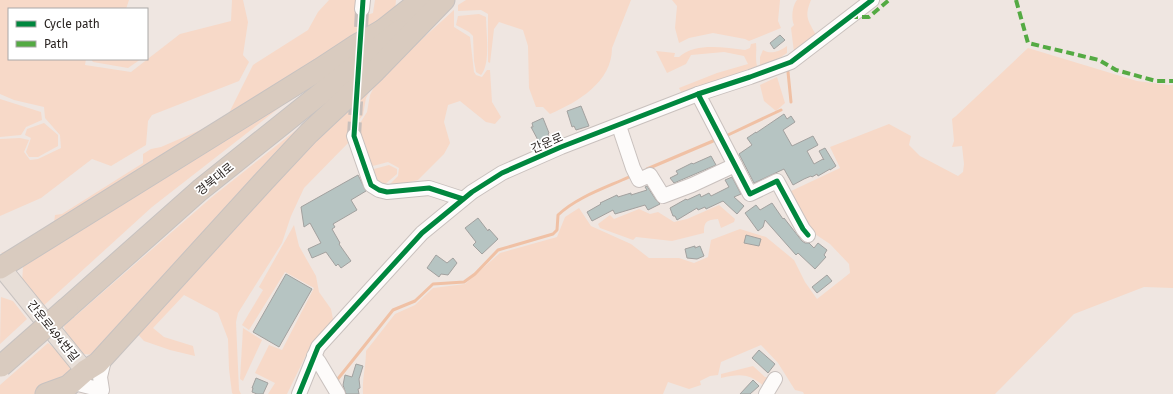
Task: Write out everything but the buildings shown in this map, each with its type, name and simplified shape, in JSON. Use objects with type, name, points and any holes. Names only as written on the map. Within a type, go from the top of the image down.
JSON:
[{"type":"highway","name":"경북대로","points":[[0,362],[63,303],[147,220],[421,0]]},
{"type":"highway","name":"경북대로","points":[[63,303],[200,190],[439,0]]},
{"type":"highway","points":[[46,394],[68,386],[85,371],[98,364],[309,133],[375,71],[444,0]]},
{"type":"highway","points":[[0,267],[385,28]]},
{"type":"main road","name":"간운로494번길","points":[[0,267],[85,371]]},
{"type":"street","name":"간운로","points":[[299,394],[318,347],[422,233],[463,199],[502,173],[561,147],[619,126],[698,94],[791,62],[872,0]]},
{"type":"street","points":[[698,94],[750,194],[777,181],[803,229],[808,235]]},
{"type":"street","points":[[619,126],[633,168],[639,180],[650,175],[663,196],[735,165]]},
{"type":"street","points":[[354,136],[371,185],[379,190],[387,192],[429,188],[463,199]]},
{"type":"street","points":[[104,392],[100,376],[105,356]]},
{"type":"street","points":[[314,356],[320,362],[338,394]]},
{"type":"street","name":"간운로494번길","points":[[85,371],[104,392]]},
{"type":"street","points":[[766,394],[775,380]]},
{"type":"street","points":[[68,386],[78,384],[104,392]]},
{"type":"shaded area","points":[[0,0],[129,0],[126,8],[8,8],[8,60],[86,60],[85,65],[131,72],[180,34],[231,21],[232,0],[243,0],[248,22],[243,55],[249,62],[239,81],[152,115],[148,121],[146,145],[111,166],[92,159],[41,198],[0,216],[0,139],[20,138],[29,140],[24,152],[30,160],[38,159],[61,148],[60,135],[45,118],[44,107],[14,100],[0,94]]},
{"type":"shaded area","points":[[329,0],[358,0],[356,12],[361,17],[373,13],[375,0],[396,0],[395,11],[226,119],[253,65],[308,30],[318,12]]},
{"type":"shaded area","points":[[466,0],[631,0],[612,48],[606,71],[600,81],[582,97],[550,114],[543,107],[536,107],[529,88],[528,46],[523,30],[499,22],[494,29],[490,63],[488,62],[488,14],[481,10],[458,11],[458,5]]},
{"type":"shaded area","points":[[672,0],[780,0],[778,21],[781,28],[749,41],[713,33],[689,38],[679,43],[675,28],[677,6]]},
{"type":"shaded area","points":[[797,0],[811,0],[807,15],[816,35],[794,52],[791,28],[794,25],[792,12]]},
{"type":"shaded area","points":[[454,10],[454,27],[470,37],[474,72],[476,75],[482,77],[487,70],[490,70],[492,102],[501,117],[495,124],[486,122],[460,101],[448,105],[444,122],[450,143],[444,154],[418,180],[387,187],[398,176],[399,168],[388,162],[369,167],[366,163],[357,128],[367,112],[370,95],[378,79]]},
{"type":"shaded area","points":[[479,14],[486,17],[487,39],[486,63],[481,75],[476,72],[473,36],[456,25],[458,16]]},
{"type":"shaded area","points":[[756,43],[757,66],[682,94],[679,88],[717,73],[748,64],[744,56],[724,52],[691,55],[686,64],[667,73],[656,51],[675,53],[674,57],[679,57],[694,49],[720,47],[745,50],[750,48],[751,44]]},
{"type":"shaded area","points":[[787,46],[787,53],[760,66],[760,57],[763,50],[775,52]]},
{"type":"shaded area","points":[[1028,48],[1137,81],[1173,85],[1173,288],[1144,287],[1074,314],[995,394],[804,394],[803,392],[795,390],[778,363],[761,345],[721,362],[718,375],[710,376],[700,381],[701,385],[689,389],[668,382],[663,394],[363,394],[366,351],[395,314],[415,305],[433,288],[465,284],[500,253],[557,237],[565,217],[579,208],[591,226],[631,244],[649,258],[679,258],[694,263],[708,257],[711,240],[740,229],[766,237],[794,260],[805,282],[817,299],[850,273],[849,264],[830,244],[812,232],[789,192],[840,168],[830,147],[889,124],[911,136],[909,145],[920,156],[958,176],[963,172],[964,164],[962,146],[952,147],[954,141],[952,119]]},
{"type":"shaded area","points":[[92,60],[140,60],[128,68],[93,62]]},
{"type":"shaded area","points":[[777,77],[785,103],[776,111],[764,101],[760,85]]},
{"type":"shaded area","points":[[374,83],[366,98],[363,115],[348,131],[350,141],[304,188],[291,216],[282,243],[238,313],[236,322],[239,390],[241,394],[232,393],[229,369],[228,339],[218,313],[184,295],[153,328],[164,337],[193,346],[195,356],[170,350],[144,341],[135,331],[332,122]]},
{"type":"shaded area","points":[[302,90],[152,207],[41,308],[22,282],[23,267],[32,257]]},
{"type":"shaded area","points":[[0,99],[41,112],[42,120],[26,127],[21,135],[0,137]]},
{"type":"shaded area","points":[[315,115],[96,355],[83,354],[65,331],[64,326],[212,197]]},
{"type":"shaded area","points":[[44,123],[58,135],[58,146],[38,157],[29,157],[26,152],[31,138],[25,135],[27,129]]},
{"type":"shaded area","points":[[212,125],[9,255],[1,253],[26,243],[54,223],[55,215],[62,214],[143,163],[143,154],[151,149],[161,147]]},
{"type":"shaded area","points":[[389,165],[397,169],[397,174],[383,186],[377,187],[370,170]]},
{"type":"shaded area","points":[[719,205],[735,219],[734,222],[721,228],[718,219],[711,220],[706,222],[704,226],[704,233],[672,241],[636,237],[633,240],[600,228],[598,224],[610,215],[614,219],[639,209],[650,214],[658,212],[674,222],[687,219]]},
{"type":"shaded area","points":[[294,225],[299,246],[316,276],[319,292],[331,309],[333,319],[310,347],[287,394],[268,394],[275,383],[255,373],[269,345],[282,350],[314,288],[285,272],[249,330],[242,325],[263,290],[259,287]]},
{"type":"shaded area","points":[[1,297],[13,301],[27,319],[0,344]]},
{"type":"shaded area","points":[[243,328],[262,340],[243,381],[240,379]]},
{"type":"shaded area","points":[[48,343],[63,356],[71,368],[72,373],[65,381],[35,394],[0,394],[0,385]]},
{"type":"shaded area","points":[[753,366],[765,377],[773,377],[764,386],[753,379],[739,375],[721,378],[721,374]]},
{"type":"waterway","points":[[788,72],[791,102]]},
{"type":"waterway","points":[[728,135],[781,110]]},
{"type":"waterway","points":[[647,169],[713,141]]},
{"type":"waterway","points":[[337,380],[393,310],[415,301],[433,284],[464,282],[475,274],[498,250],[553,234],[557,230],[558,215],[574,203],[592,193],[629,177]]},
{"type":"tunnel","points":[[360,48],[362,9]]},
{"type":"tunnel","points":[[354,136],[357,85]]},
{"type":"marked path","points":[[850,17],[869,17],[889,0]]},
{"type":"marked path","points":[[1016,0],[1028,43],[1099,60],[1116,70],[1156,81],[1173,81]]},
{"type":"cycle path","points":[[363,0],[354,136],[371,185],[379,190],[387,192],[429,188],[463,199]]},
{"type":"cycle path","points":[[299,394],[318,347],[422,233],[472,192],[502,173],[561,147],[698,94],[791,62],[872,0]]},
{"type":"cycle path","points":[[698,94],[750,194],[777,181],[803,229],[808,235]]}]
